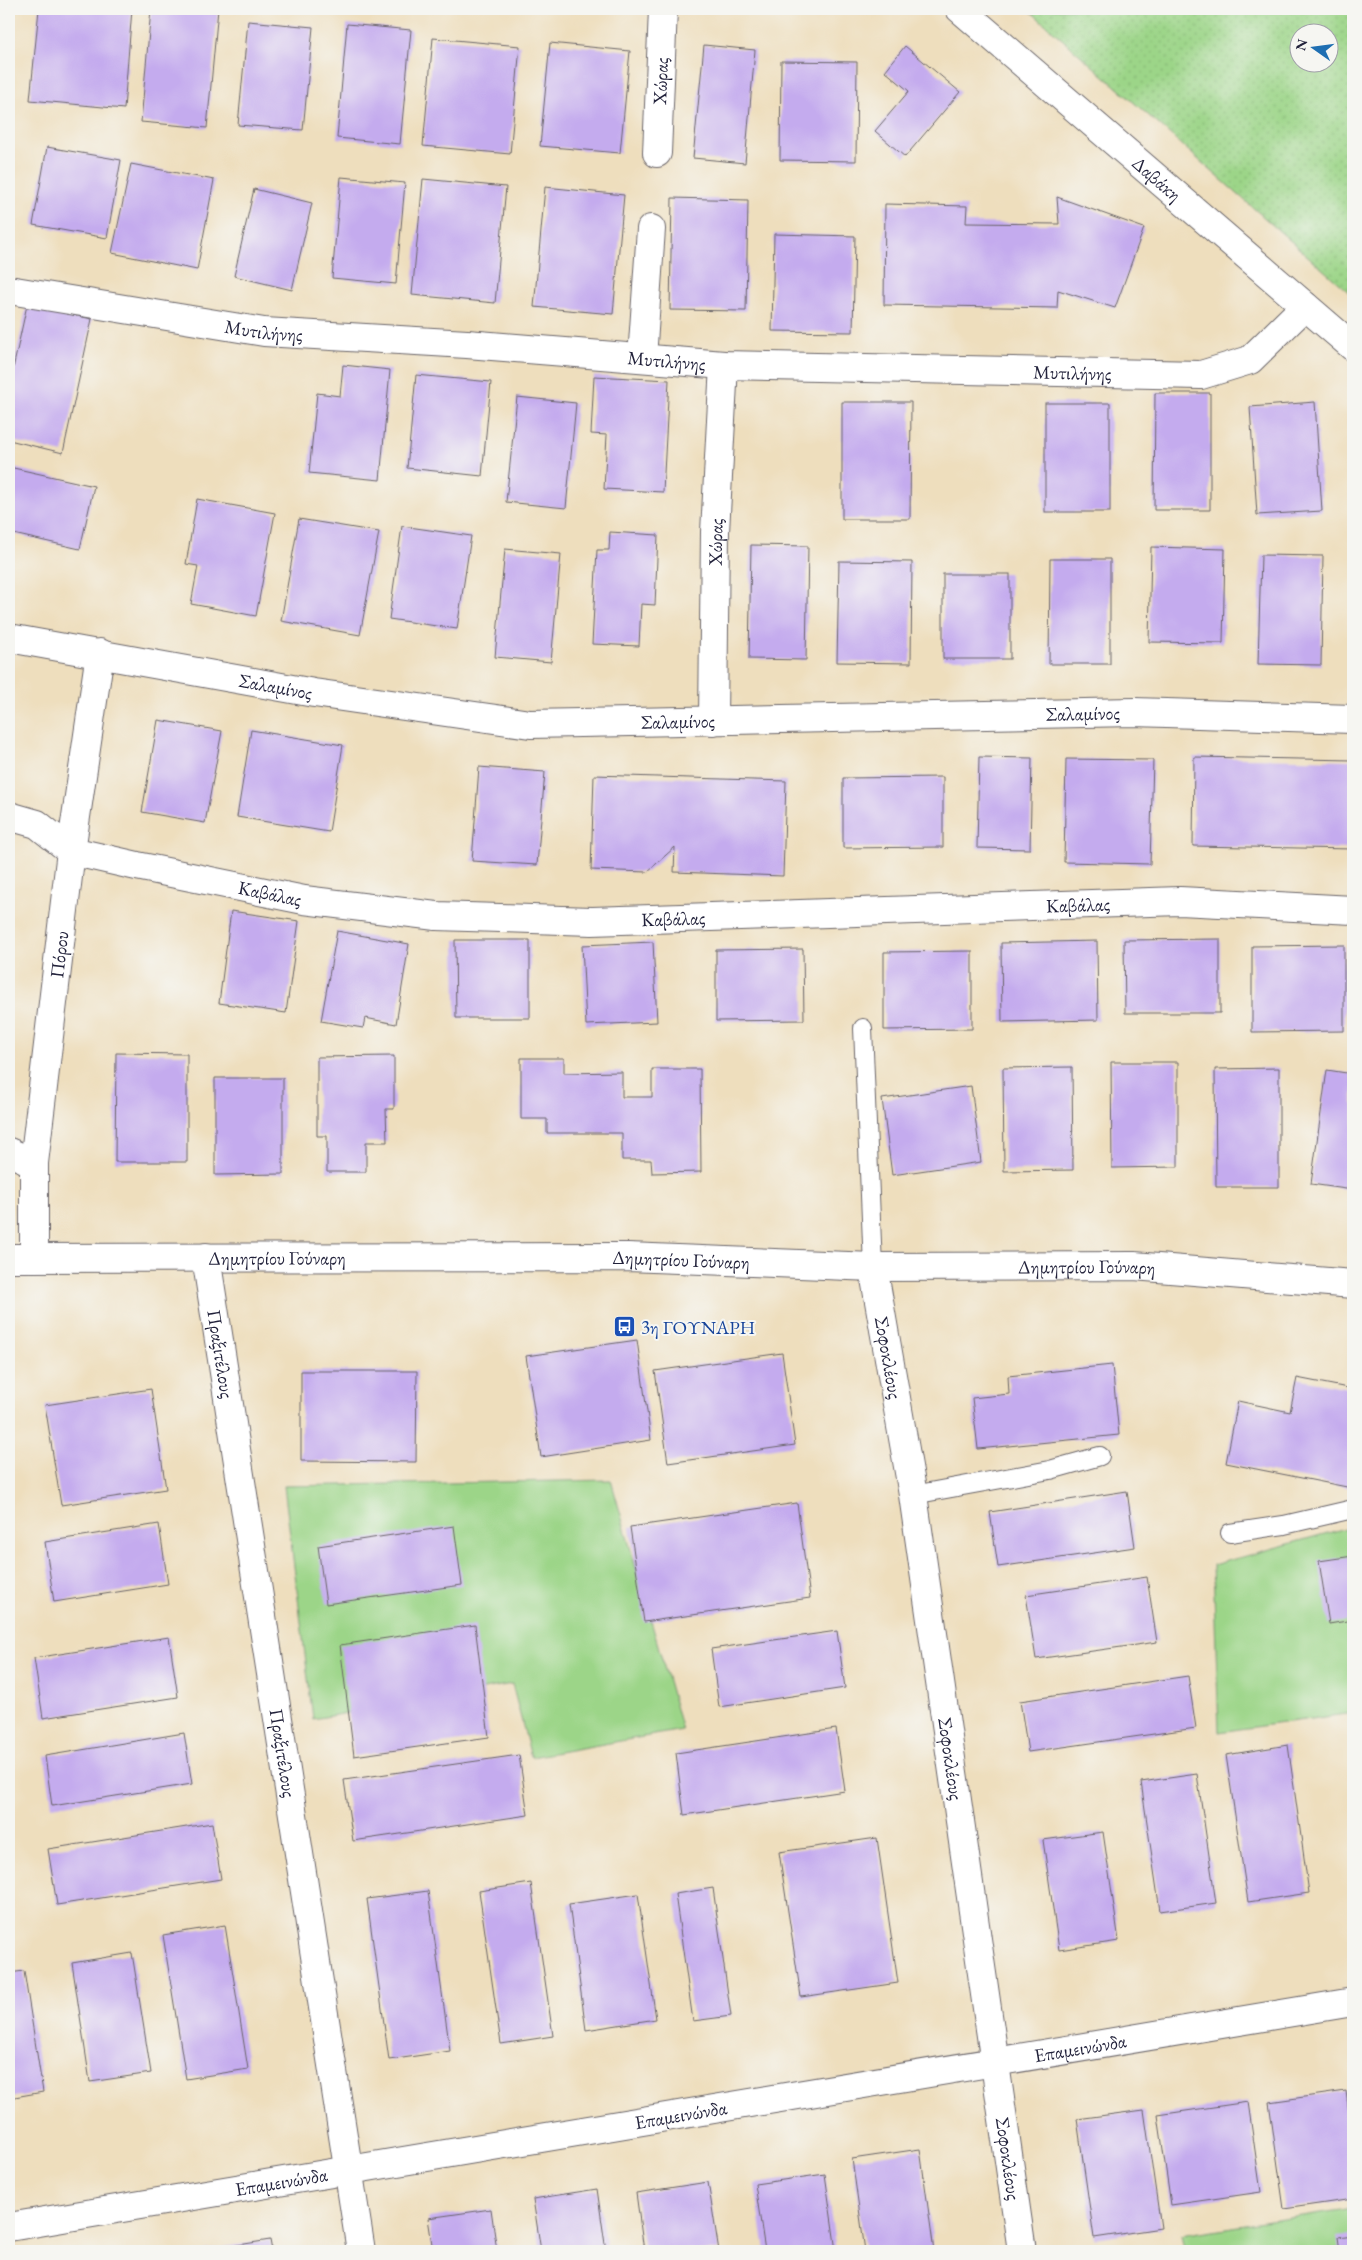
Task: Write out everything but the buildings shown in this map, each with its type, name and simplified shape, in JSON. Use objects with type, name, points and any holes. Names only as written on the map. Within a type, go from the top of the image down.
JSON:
[{"type":"street","name":"Χώρας","points":[[657,153],[663,9]]},
{"type":"street","name":"Δαβάκη","points":[[960,9],[1353,347]]},
{"type":"street","points":[[642,358],[651,229]]},
{"type":"street","name":"Μυτιλήνης","points":[[9,290],[264,332],[467,344],[724,365],[1201,374],[1250,360],[1305,306]]},
{"type":"street","name":"Χώρας","points":[[713,720],[715,532],[724,365]]},
{"type":"street","name":"Σαλαμίνος","points":[[9,638],[314,693],[530,724],[1134,712],[1353,719]]},
{"type":"street","name":"Πόρου","points":[[21,1258],[72,850],[100,653]]},
{"type":"street","name":"Καβάλας","points":[[9,816],[37,824],[72,850],[304,900],[436,916],[592,921],[1180,901],[1353,910]]},
{"type":"street","points":[[9,1152],[34,1163]]},
{"type":"street","name":"Πραξιτέλους","points":[[206,1257],[360,2251]]},
{"type":"street","name":"Δημητρίου Γούναρη","points":[[21,1258],[628,1258],[873,1267],[1134,1266],[1353,1284]]},
{"type":"street","name":"Σοφοκλέους","points":[[873,1267],[913,1495],[1022,2251]]},
{"type":"street","name":"Επαμεινώνδα","points":[[9,2228],[1353,2002]]},
{"type":"lane","points":[[863,1028],[873,1267]]},
{"type":"lane","points":[[913,1495],[1050,1470],[1100,1456]]},
{"type":"lane","points":[[1230,1533],[1284,1525],[1353,1510]]},
{"type":"green space","points":[[1028,9],[1353,9],[1353,296]]},
{"type":"green space","points":[[611,1480],[682,1730],[531,1757],[512,1684],[313,1719],[284,1486]]},
{"type":"green space","points":[[1353,1526],[1353,1713],[1219,1732],[1213,1565]]},
{"type":"green space","points":[[1353,2208],[1353,2251],[1185,2251],[1181,2235]]},
{"type":"place","name":"3η ΓΟΥΝΑΡΗ","points":[[625,1327]]}]
